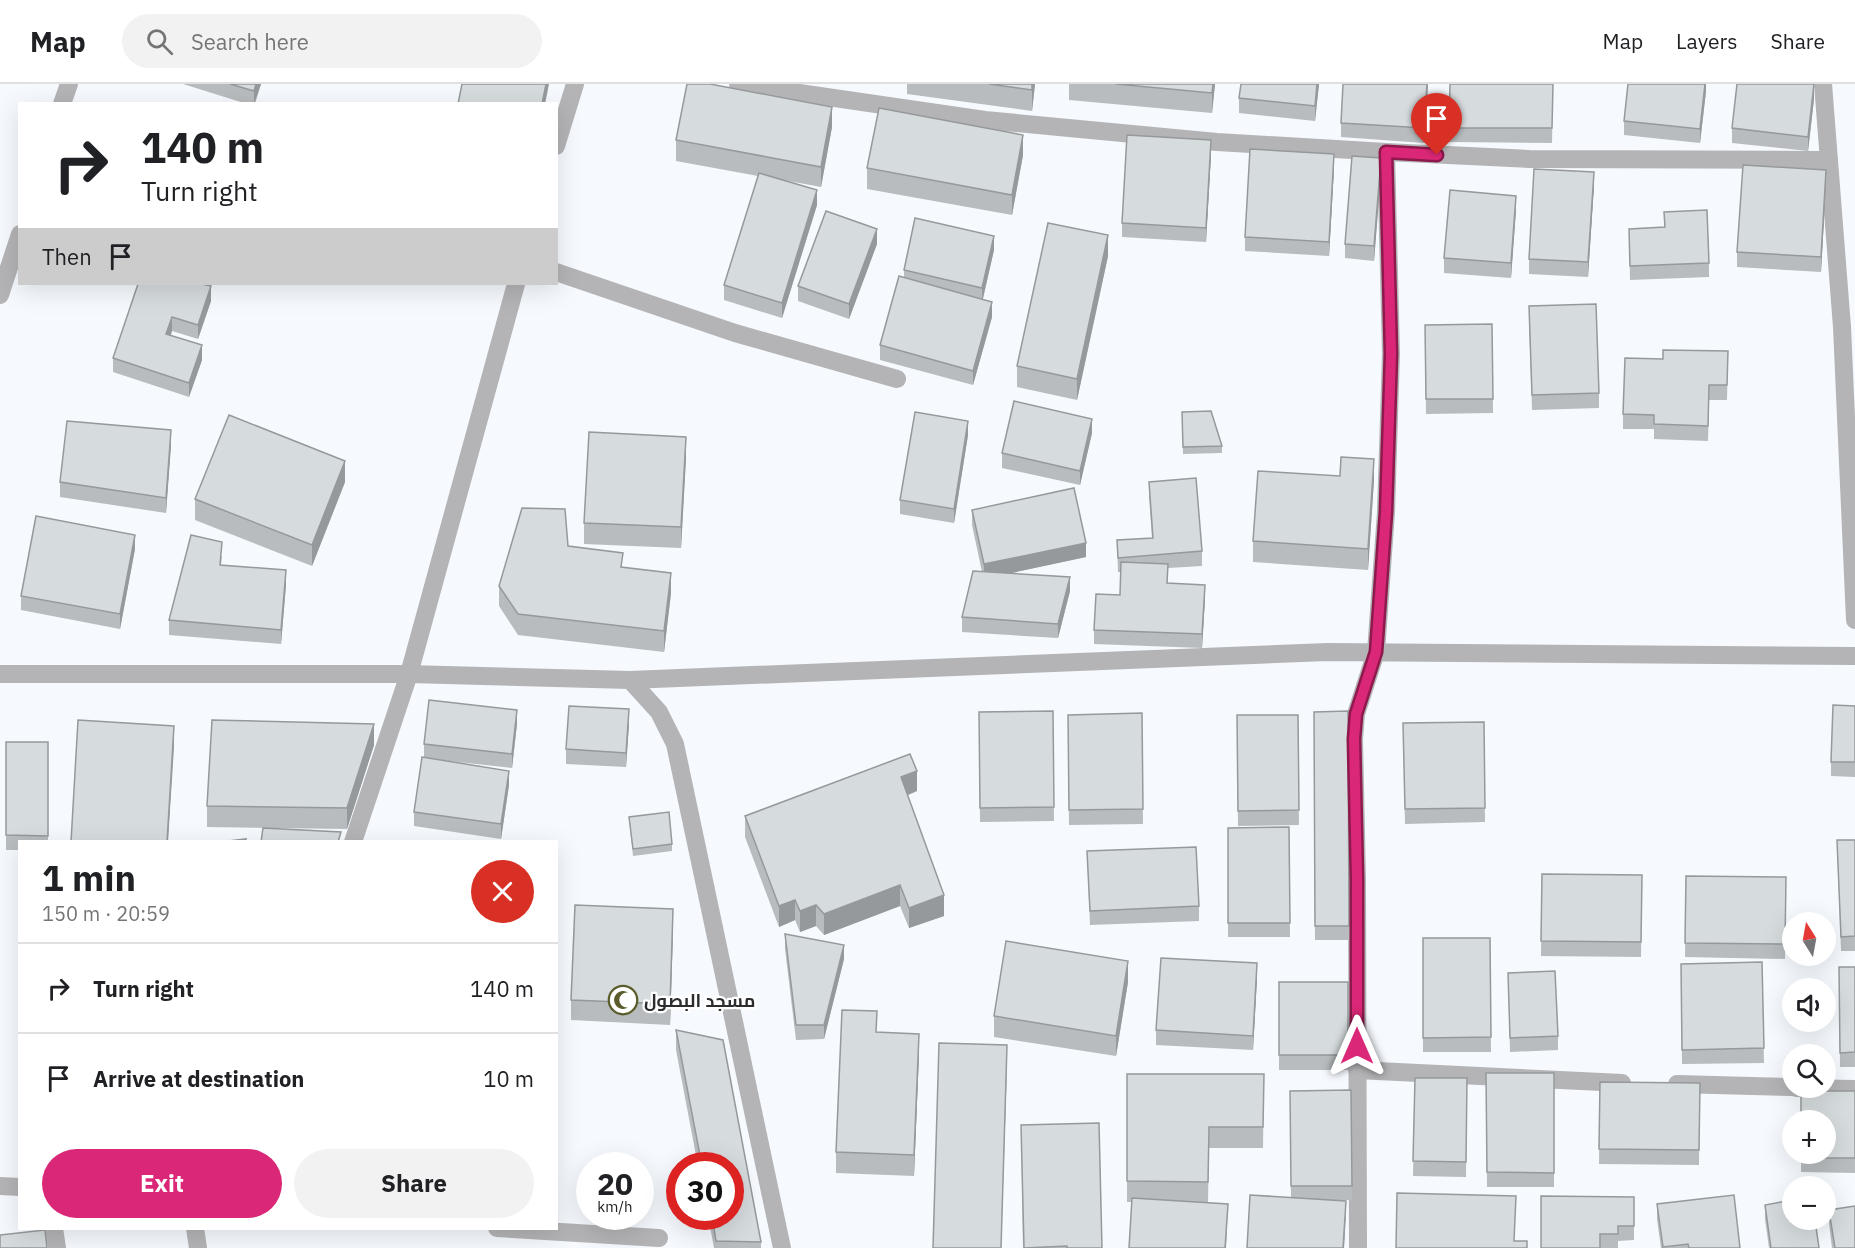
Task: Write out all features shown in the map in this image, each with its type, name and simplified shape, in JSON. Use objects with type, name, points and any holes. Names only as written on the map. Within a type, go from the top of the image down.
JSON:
[{"type":"street","points":[[63,102],[69,84]]},
{"type":"street","points":[[558,139],[575,84]]},
{"type":"street","points":[[738,84],[985,120],[1217,142],[1529,159],[1829,160]]},
{"type":"street","points":[[1823,84],[1843,338],[1855,620]]},
{"type":"street","points":[[1358,1248],[1357,879],[1354,739],[1356,714],[1376,652],[1386,512],[1391,354],[1386,152]]},
{"type":"street","points":[[1,288],[18,240]]},
{"type":"street","points":[[558,273],[735,333],[897,379]]},
{"type":"street","points":[[354,840],[409,674],[516,285]]},
{"type":"street","points":[[0,675],[409,674],[630,680],[1327,652],[1855,656]]},
{"type":"street","points":[[630,680],[659,712],[675,744],[782,1248]]},
{"type":"street","points":[[1357,1070],[1639,1083]]},
{"type":"street","points":[[1662,1084],[1782,1087]]},
{"type":"street","points":[[1836,1088],[1855,1089]]},
{"type":"street","points":[[0,1186],[18,1187]]},
{"type":"street","points":[[54,1230],[57,1248]]},
{"type":"street","points":[[195,1230],[198,1248]]},
{"type":"street","points":[[529,1230],[659,1238]]},
{"type":"building","points":[[230,84],[256,84],[254,91]]},
{"type":"building","points":[[462,84],[546,84],[542,102],[458,102]]},
{"type":"building","points":[[687,84],[710,84],[832,107],[821,167],[676,140]]},
{"type":"building","points":[[989,84],[1032,84],[1032,90]]},
{"type":"building","points":[[1116,84],[1213,84],[1212,93]]},
{"type":"building","points":[[1241,84],[1317,84],[1315,106],[1239,98]]},
{"type":"building","points":[[1343,84],[1427,84],[1424,128],[1341,123]]},
{"type":"building","points":[[1450,84],[1553,84],[1552,128],[1449,128]]},
{"type":"building","points":[[1628,84],[1705,84],[1700,129],[1624,121]]},
{"type":"building","points":[[1737,84],[1814,84],[1808,137],[1732,128]]},
{"type":"building","points":[[879,108],[1023,135],[1012,195],[867,168]]},
{"type":"building","points":[[1127,135],[1211,140],[1206,228],[1122,223]]},
{"type":"building","points":[[1250,149],[1334,154],[1329,242],[1245,237]]},
{"type":"building","points":[[1352,156],[1381,158],[1374,246],[1345,244]]},
{"type":"building","points":[[1743,165],[1826,170],[1821,257],[1737,252]]},
{"type":"building","points":[[1534,169],[1594,172],[1588,262],[1529,259]]},
{"type":"building","points":[[759,173],[817,190],[782,303],[724,285]]},
{"type":"building","points":[[1450,190],[1516,196],[1511,263],[1444,258]]},
{"type":"building","points":[[1707,210],[1709,263],[1630,266],[1629,229],[1665,227],[1664,212]]},
{"type":"building","points":[[826,211],[877,229],[849,304],[798,286]]},
{"type":"building","points":[[915,218],[994,236],[982,288],[904,270]]},
{"type":"building","points":[[1048,223],[1108,235],[1077,379],[1017,366]]},
{"type":"building","points":[[899,276],[992,302],[973,371],[880,345]]},
{"type":"building","points":[[138,285],[211,286],[198,325],[172,317],[166,334],[202,345],[189,383],[113,358]]},
{"type":"building","points":[[1596,304],[1599,393],[1532,395],[1529,306]]},
{"type":"building","points":[[1492,324],[1493,399],[1426,399],[1425,325]]},
{"type":"building","points":[[1663,350],[1728,351],[1727,385],[1709,385],[1708,426],[1654,424],[1654,415],[1623,414],[1625,358],[1663,359]]},
{"type":"building","points":[[1014,401],[1092,419],[1080,471],[1002,453]]},
{"type":"building","points":[[1211,411],[1222,446],[1183,447],[1182,412]]},
{"type":"building","points":[[915,412],[968,421],[954,509],[900,500]]},
{"type":"building","points":[[229,415],[345,461],[312,545],[195,499]]},
{"type":"building","points":[[67,421],[171,430],[166,498],[60,482]]},
{"type":"building","points":[[589,432],[686,437],[681,527],[584,523]]},
{"type":"building","points":[[1341,457],[1374,459],[1368,549],[1253,541],[1258,471],[1340,476]]},
{"type":"building","points":[[1196,478],[1202,551],[1118,558],[1117,540],[1153,538],[1149,482]]},
{"type":"building","points":[[1074,488],[1086,543],[984,564],[972,510]]},
{"type":"building","points":[[522,508],[565,509],[568,546],[623,553],[621,567],[671,573],[664,631],[518,614],[499,586]]},
{"type":"building","points":[[36,516],[135,535],[120,614],[21,596]]},
{"type":"building","points":[[191,535],[222,542],[220,565],[286,570],[281,630],[169,620]]},
{"type":"building","points":[[1121,562],[1168,564],[1167,583],[1205,585],[1202,634],[1094,630],[1096,594],[1120,595]]},
{"type":"building","points":[[973,571],[1070,577],[1058,624],[962,617]]},
{"type":"building","points":[[429,700],[517,710],[512,754],[424,744]]},
{"type":"building","points":[[1833,705],[1855,706],[1855,762],[1831,762]]},
{"type":"building","points":[[569,706],[629,709],[626,753],[566,749]]},
{"type":"building","points":[[1053,711],[1054,807],[980,808],[979,712]]},
{"type":"building","points":[[1348,711],[1349,926],[1315,926],[1314,712]]},
{"type":"building","points":[[1142,713],[1143,809],[1069,810],[1068,715]]},
{"type":"building","points":[[1237,715],[1298,715],[1299,810],[1238,811]]},
{"type":"building","points":[[78,720],[174,726],[167,840],[71,840]]},
{"type":"building","points":[[212,720],[374,724],[347,808],[207,806]]},
{"type":"building","points":[[1484,722],[1485,808],[1405,809],[1403,723]]},
{"type":"building","points":[[6,742],[48,742],[48,836],[6,835]]},
{"type":"building","points":[[910,754],[917,771],[901,777],[944,895],[909,908],[900,885],[824,914],[816,905],[800,911],[795,900],[779,906],[745,816]]},
{"type":"building","points":[[422,757],[509,771],[501,824],[414,812]]},
{"type":"building","points":[[669,812],[672,844],[633,849],[629,817]]},
{"type":"building","points":[[1289,827],[1290,923],[1228,923],[1228,828]]},
{"type":"building","points":[[263,828],[341,832],[339,840],[261,840]]},
{"type":"building","points":[[1837,840],[1855,840],[1855,936],[1841,937]]},
{"type":"building","points":[[1196,847],[1199,906],[1090,911],[1087,851]]},
{"type":"building","points":[[1542,874],[1642,875],[1641,942],[1541,941]]},
{"type":"building","points":[[1686,876],[1786,877],[1785,912],[1782,912],[1782,944],[1685,943]]},
{"type":"building","points":[[575,905],[673,909],[670,1004],[571,1000]]},
{"type":"building","points":[[785,934],[844,945],[824,1025],[796,1025]]},
{"type":"building","points":[[1423,938],[1490,938],[1491,1037],[1423,1038]]},
{"type":"building","points":[[1006,941],[1128,961],[1116,1036],[994,1016]]},
{"type":"building","points":[[1161,958],[1257,963],[1253,1036],[1156,1030]]},
{"type":"building","points":[[1762,962],[1764,1048],[1682,1050],[1681,964]]},
{"type":"building","points":[[1839,967],[1855,967],[1855,1052],[1840,1053]]},
{"type":"building","points":[[1555,971],[1558,1036],[1510,1038],[1508,973]]},
{"type":"building","points":[[1279,982],[1348,982],[1348,1055],[1279,1055]]},
{"type":"building","points":[[842,1010],[877,1011],[876,1032],[919,1034],[914,1155],[836,1152]]},
{"type":"building","points":[[676,1030],[723,1040],[761,1242],[716,1241],[714,1230],[744,1230],[744,1152],[699,1152]]},
{"type":"building","points":[[939,1043],[1007,1045],[1001,1248],[933,1248]]},
{"type":"building","points":[[1486,1073],[1554,1073],[1554,1173],[1487,1172]]},
{"type":"building","points":[[1127,1074],[1264,1074],[1263,1127],[1209,1127],[1208,1182],[1127,1181]]},
{"type":"building","points":[[1415,1078],[1467,1078],[1466,1162],[1413,1161]]},
{"type":"building","points":[[1600,1082],[1700,1083],[1699,1150],[1599,1149]]},
{"type":"building","points":[[1351,1090],[1352,1186],[1291,1186],[1290,1091]]},
{"type":"building","points":[[1836,1091],[1855,1091],[1855,1158],[1836,1158],[1836,1110],[1801,1110],[1801,1098],[1836,1098]]},
{"type":"building","points":[[1099,1123],[1102,1248],[1067,1248],[1067,1246],[1024,1248],[1021,1125]]},
{"type":"building","points":[[1397,1193],[1516,1196],[1514,1241],[1527,1241],[1527,1248],[1396,1248]]},
{"type":"building","points":[[1250,1195],[1346,1201],[1343,1248],[1247,1248]]},
{"type":"building","points":[[1734,1195],[1740,1248],[1689,1248],[1688,1244],[1663,1247],[1657,1204]]},
{"type":"building","points":[[1541,1196],[1634,1197],[1634,1226],[1618,1226],[1618,1234],[1600,1234],[1600,1248],[1541,1248]]},
{"type":"building","points":[[1132,1198],[1228,1204],[1225,1248],[1129,1248]]},
{"type":"building","points":[[1782,1202],[1782,1230],[1816,1230],[1819,1248],[1771,1248],[1765,1205]]},
{"type":"building","points":[[1855,1206],[1855,1248],[1835,1248],[1832,1230],[1836,1230],[1836,1209]]},
{"type":"building","points":[[45,1230],[47,1248],[0,1248],[0,1235]]},
{"type":"place","name":"مسجد البصول","points":[[623,1000]]},
{"type":"route","points":[[1357,1046],[1354,739],[1356,714],[1376,652],[1386,512],[1391,354],[1386,152],[1437,155]]}]
